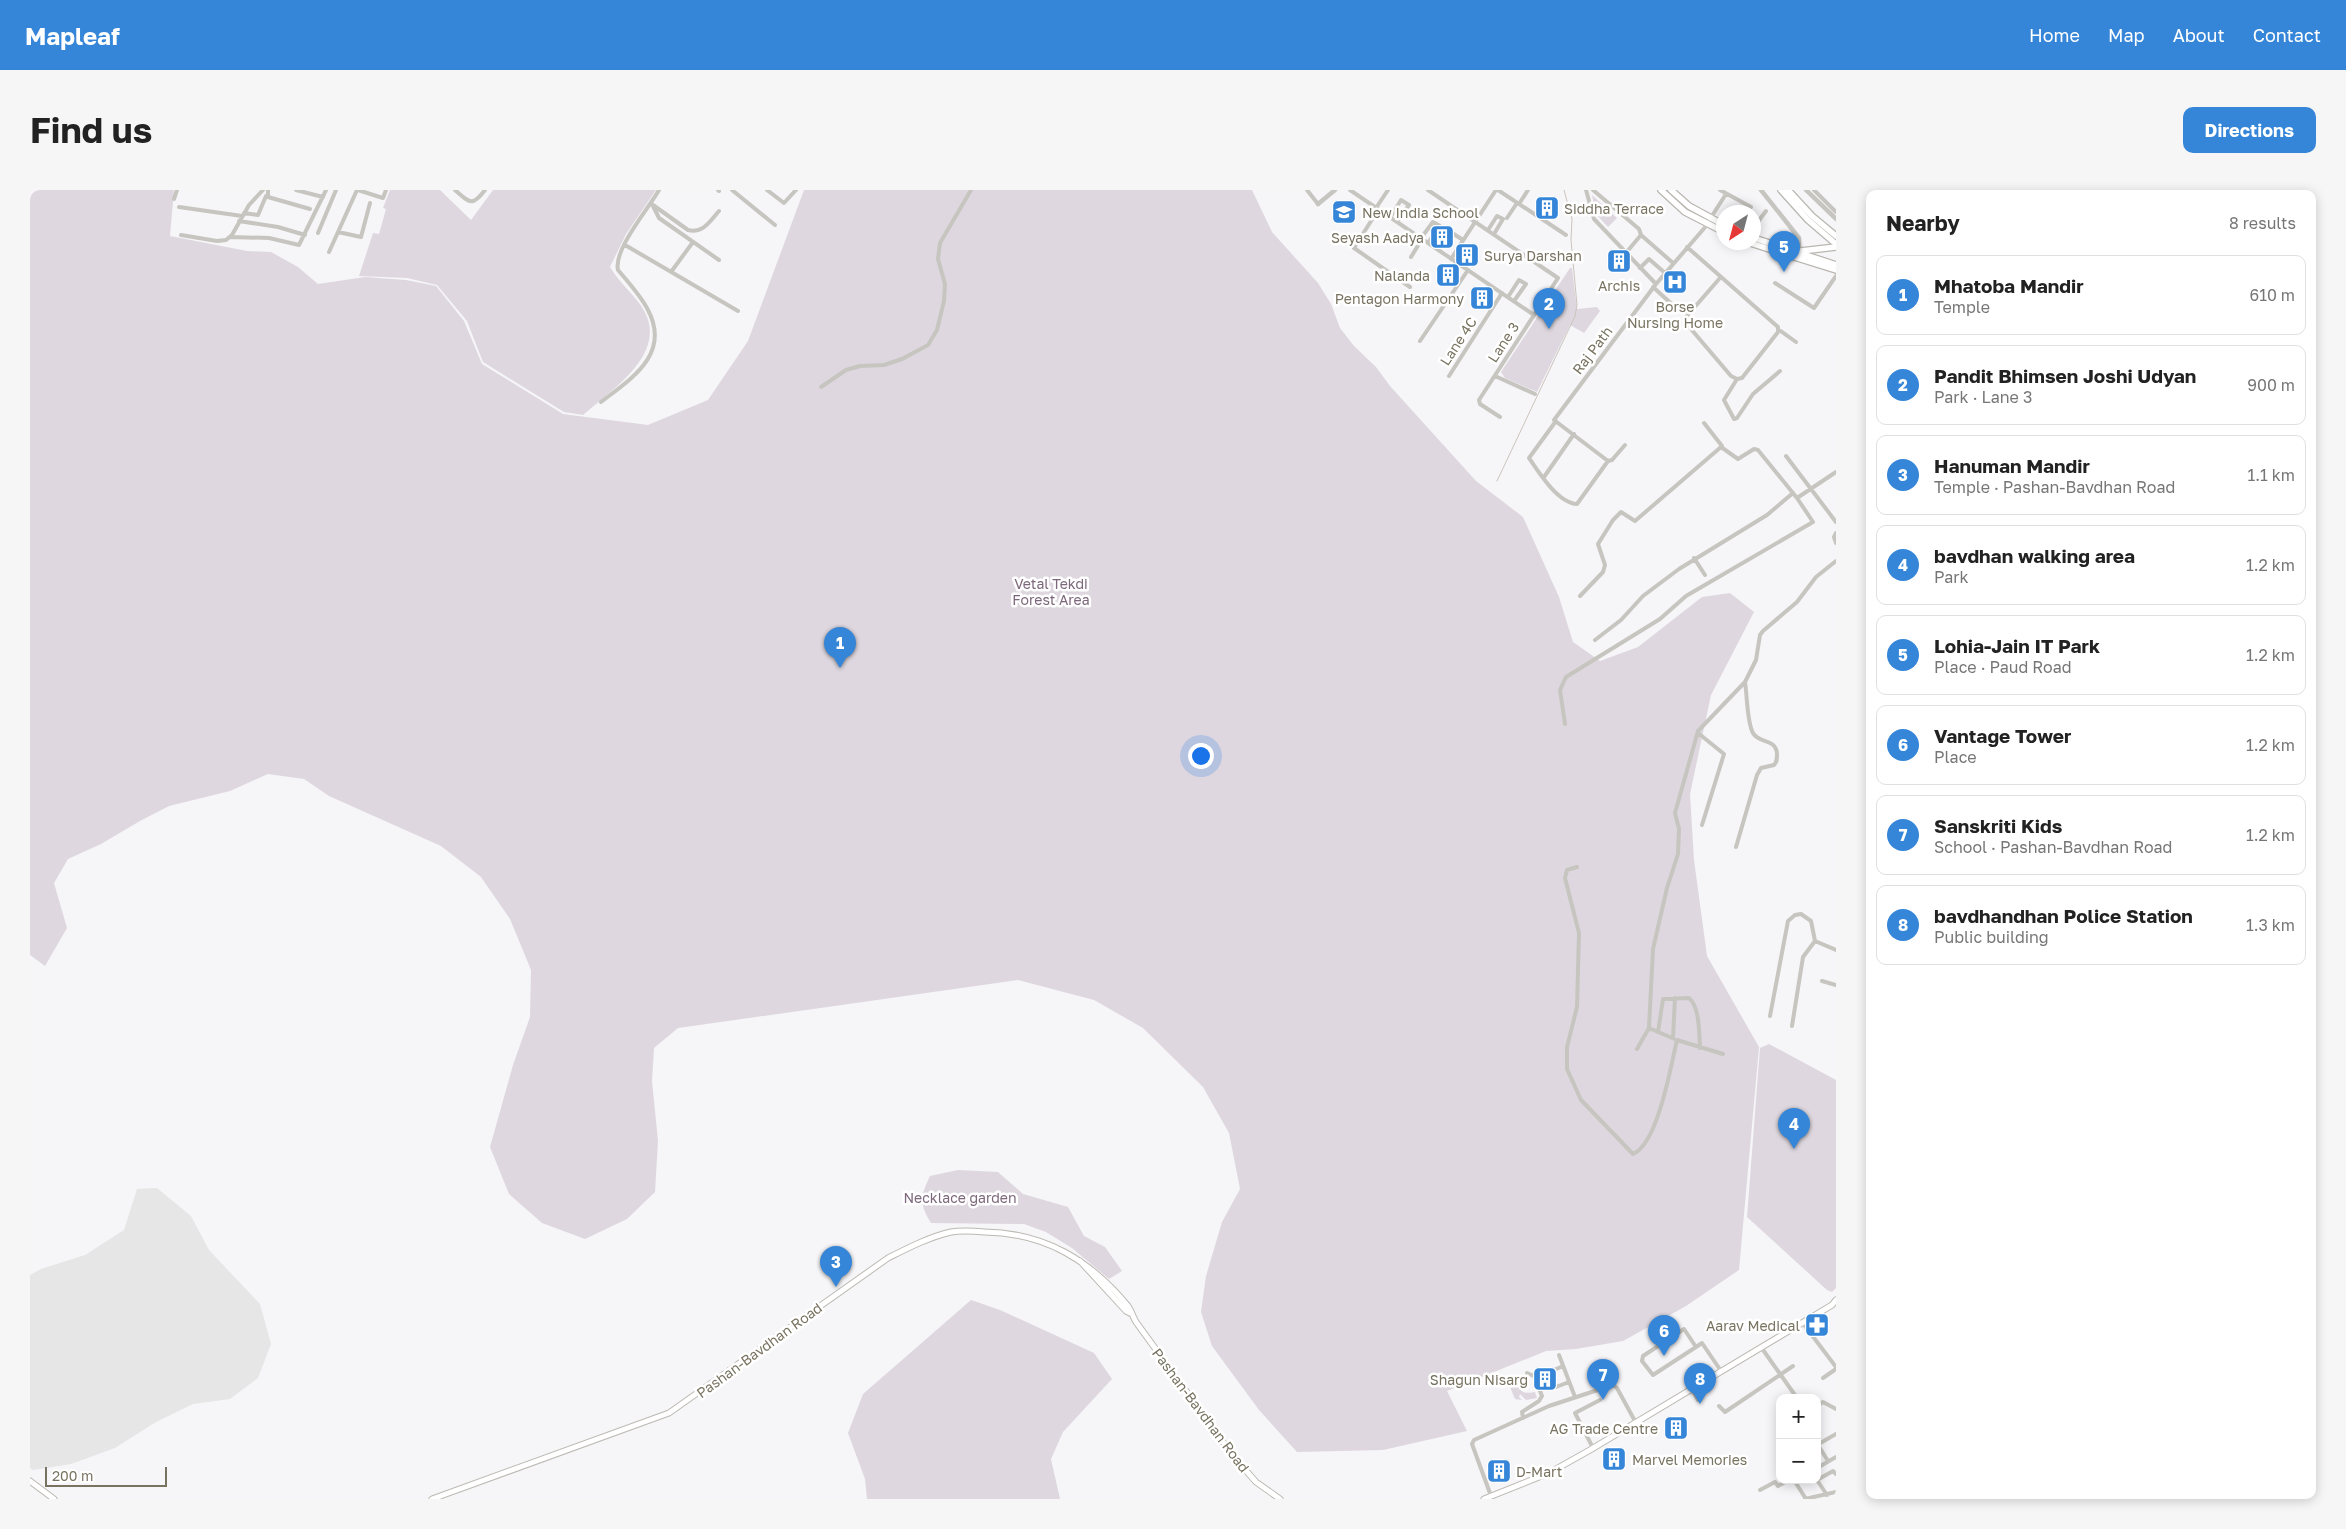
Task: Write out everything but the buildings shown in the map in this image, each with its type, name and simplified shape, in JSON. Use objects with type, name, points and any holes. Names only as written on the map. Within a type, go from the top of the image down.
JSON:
[{"type":"main road","points":[[1661,190],[1685,212],[1716,229]]},
{"type":"main road","points":[[1671,190],[1679,193],[1689,206],[1716,222]]},
{"type":"main road","points":[[1781,190],[1808,220],[1836,244]]},
{"type":"main road","points":[[1788,190],[1812,216],[1836,236]]},
{"type":"main road","points":[[1706,225],[1710,219]]},
{"type":"main road","points":[[1761,240],[1799,251],[1836,265]]},
{"type":"main road","points":[[1761,247],[1836,273]]},
{"type":"main road","points":[[1799,251],[1836,248]]},
{"type":"main road","name":"Pashan-Bavdhan Road","points":[[432,1499],[669,1413],[888,1258],[924,1240],[962,1231],[1004,1232],[1044,1241],[1080,1261],[1130,1313],[1234,1457],[1256,1482],[1280,1499]]},
{"type":"main road","points":[[1484,1499],[1550,1473],[1835,1302]]},
{"type":"main road","points":[[30,1480],[54,1499]]},
{"type":"street","points":[[174,199],[177,190]]},
{"type":"street","points":[[230,237],[243,214],[263,190]]},
{"type":"street","points":[[178,207],[258,215],[268,190]]},
{"type":"street","points":[[296,190],[323,197]]},
{"type":"street","points":[[181,235],[217,241],[230,237],[269,238],[299,245],[326,190]]},
{"type":"street","points":[[318,233],[336,190]]},
{"type":"street","points":[[329,252],[357,190],[383,198],[386,190]]},
{"type":"street","points":[[455,190],[468,201],[473,202],[485,190]]},
{"type":"street","points":[[601,402],[633,377],[648,361],[656,340],[648,310],[618,270],[617,263],[629,235],[660,190]]},
{"type":"street","points":[[732,190],[775,225]]},
{"type":"street","points":[[767,190],[784,204],[796,190]]},
{"type":"street","points":[[821,387],[846,370],[860,366],[884,365],[902,359],[928,345],[937,330],[946,284],[938,258],[940,243],[970,190]]},
{"type":"street","points":[[1307,190],[1318,204],[1335,190]]},
{"type":"street","points":[[1350,190],[1502,293],[1515,299],[1534,314]]},
{"type":"street","points":[[1388,190],[1354,248],[1410,287]]},
{"type":"street","name":"Lane 3","points":[[1428,190],[1475,222],[1495,233],[1558,278],[1479,402],[1500,417]]},
{"type":"street","points":[[1451,259],[1497,190],[1566,235]]},
{"type":"street","points":[[1507,218],[1528,190]]},
{"type":"street","points":[[1586,190],[1594,219],[1675,307]]},
{"type":"street","points":[[1593,190],[1639,229],[1641,235],[1674,263]]},
{"type":"street","points":[[1761,190],[1799,238],[1799,251]]},
{"type":"street","points":[[1806,190],[1836,219]]},
{"type":"street","points":[[1814,190],[1836,212]]},
{"type":"street","points":[[1710,219],[1723,191],[1749,205]]},
{"type":"street","points":[[266,196],[310,209]]},
{"type":"street","points":[[1390,218],[1402,200],[1409,205],[1397,222]]},
{"type":"street","points":[[338,232],[361,237],[370,203]]},
{"type":"street","points":[[652,204],[688,230],[694,232],[701,230],[719,211]]},
{"type":"street","points":[[652,204],[659,218],[719,260]]},
{"type":"street","points":[[1761,218],[1766,211]]},
{"type":"street","points":[[1488,229],[1498,216],[1503,219],[1495,233]]},
{"type":"street","points":[[240,221],[278,227],[305,235]]},
{"type":"street","points":[[1411,257],[1433,222],[1440,226],[1428,243]]},
{"type":"street","name":"Raj Path","points":[[1544,476],[1529,458],[1655,285],[1706,225]]},
{"type":"street","points":[[1443,227],[1463,240]]},
{"type":"street","points":[[1625,254],[1641,235]]},
{"type":"street","points":[[671,272],[693,242]]},
{"type":"street","points":[[625,245],[738,311]]},
{"type":"street","points":[[1687,247],[1778,329],[1796,342]]},
{"type":"street","points":[[1640,268],[1649,259],[1665,273]]},
{"type":"street","points":[[1420,341],[1468,270]]},
{"type":"street","points":[[1775,283],[1814,308],[1836,273]]},
{"type":"street","points":[[1720,278],[1686,317],[1685,322],[1732,376],[1737,379]]},
{"type":"street","points":[[1509,295],[1520,280],[1526,284],[1515,299]]},
{"type":"street","name":"Lane 4C","points":[[1449,376],[1502,293]]},
{"type":"street","points":[[1778,329],[1742,378],[1737,379],[1724,400],[1734,418],[1736,418],[1753,394],[1780,371]]},
{"type":"street","points":[[1495,376],[1535,394]]},
{"type":"street","points":[[1555,420],[1608,461]]},
{"type":"street","points":[[1565,724],[1560,690],[1566,678],[1660,619],[1693,592],[1813,522],[1797,498],[1758,450],[1753,450],[1738,459],[1722,446],[1704,423]]},
{"type":"street","points":[[1574,434],[1544,476],[1561,498],[1578,504],[1608,461],[1612,460],[1625,445]]},
{"type":"street","points":[[1580,596],[1603,572],[1605,565],[1598,544],[1612,520],[1621,512],[1635,521],[1722,446]]},
{"type":"street","points":[[1786,456],[1836,522]]},
{"type":"street","points":[[1797,498],[1836,472]]},
{"type":"street","points":[[1595,640],[1621,620],[1644,596],[1694,558],[1767,515],[1793,493]]},
{"type":"street","points":[[1836,533],[1834,537],[1836,543]]},
{"type":"street","points":[[1694,558],[1705,575]]},
{"type":"street","points":[[1637,1049],[1648,1028],[1653,949],[1667,888],[1678,854],[1679,829],[1675,813],[1698,733],[1703,723],[1745,682],[1756,660],[1760,635],[1797,602],[1816,577],[1836,561]]},
{"type":"street","points":[[1736,847],[1757,775],[1761,768],[1774,765],[1777,761],[1776,751],[1772,744],[1759,738],[1752,732],[1745,682]]},
{"type":"street","points":[[1698,733],[1724,754],[1702,825]]},
{"type":"street","points":[[1577,867],[1567,870],[1565,878],[1579,933],[1577,1007],[1567,1047],[1567,1069],[1581,1100],[1633,1154],[1638,1151],[1646,1140],[1663,1103],[1675,1039],[1675,998]]},
{"type":"street","points":[[1770,1016],[1788,921],[1795,915],[1806,916],[1814,928],[1815,941],[1804,957],[1792,1026]]},
{"type":"street","points":[[1815,941],[1836,950]]},
{"type":"street","points":[[1822,981],[1836,985]]},
{"type":"street","points":[[1658,1032],[1662,1001],[1665,998],[1689,998],[1693,1001],[1698,1022],[1700,1048]]},
{"type":"street","points":[[1648,1028],[1700,1048],[1722,1054]]},
{"type":"street","points":[[1802,1322],[1836,1368],[1823,1378]]},
{"type":"street","points":[[1696,1347],[1684,1329],[1643,1356],[1642,1361],[1655,1375],[1702,1343],[1721,1371]]},
{"type":"street","points":[[1761,1347],[1794,1394]]},
{"type":"street","points":[[1559,1355],[1575,1397]]},
{"type":"street","points":[[1563,1366],[1552,1371],[1556,1387],[1569,1382]]},
{"type":"street","points":[[1719,1406],[1725,1412],[1793,1366]]},
{"type":"street","points":[[1523,1418],[1522,1412],[1541,1399],[1532,1374],[1527,1373]]},
{"type":"street","points":[[1491,1496],[1472,1442],[1523,1418],[1575,1397],[1614,1386],[1636,1423]]},
{"type":"street","points":[[1692,1389],[1698,1400]]},
{"type":"street","points":[[1593,1448],[1576,1413],[1600,1400]]},
{"type":"street","points":[[1821,1403],[1823,1402],[1836,1409]]},
{"type":"street","points":[[1821,1443],[1835,1436]]},
{"type":"street","points":[[1821,1450],[1828,1462]]},
{"type":"street","points":[[1821,1466],[1836,1457]]},
{"type":"street","points":[[1821,1478],[1834,1471],[1836,1474]]},
{"type":"street","points":[[1760,1490],[1776,1482]]},
{"type":"street","points":[[1796,1484],[1805,1499],[1836,1492]]},
{"type":"street","points":[[1820,1484],[1827,1495]]},
{"type":"shaded area","points":[[157,1188],[191,1216],[209,1250],[260,1304],[271,1344],[258,1378],[230,1399],[193,1404],[156,1422],[115,1448],[71,1464],[33,1470],[30,1468],[30,1275],[41,1269],[85,1255],[124,1230],[137,1189]]},
{"type":"green space","name":"Vetal Tekdi Forest Area","points":[[30,190],[174,190],[170,236],[247,251],[271,252],[298,267],[318,284],[365,277],[406,280],[436,286],[464,321],[482,364],[563,414],[648,425],[708,400],[748,341],[804,190],[1252,190],[1272,232],[1318,283],[1331,304],[1340,328],[1354,346],[1376,367],[1390,386],[1476,481],[1523,517],[1559,597],[1573,642],[1600,661],[1638,647],[1702,597],[1730,593],[1754,612],[1711,695],[1690,794],[1694,860],[1707,956],[1759,1047],[1739,1270],[1686,1306],[1623,1341],[1576,1349],[1546,1351],[1447,1391],[1467,1431],[1383,1450],[1297,1452],[1259,1410],[1212,1346],[1201,1312],[1206,1276],[1222,1222],[1240,1189],[1229,1133],[1203,1087],[1143,1028],[1094,1000],[1018,980],[678,1028],[654,1048],[652,1081],[658,1141],[655,1192],[627,1219],[585,1239],[542,1223],[509,1194],[490,1147],[513,1065],[530,1017],[531,970],[510,919],[481,877],[441,846],[329,796],[304,779],[268,774],[230,791],[169,806],[101,844],[68,859],[54,883],[67,928],[45,966],[30,955]]},
{"type":"green space","points":[[390,190],[440,190],[471,220],[493,190],[656,190],[626,234],[610,267],[640,304],[649,325],[649,341],[634,369],[583,415],[564,412],[483,362],[467,321],[437,285],[407,278],[359,276],[373,233],[379,234],[386,209],[383,208]]},
{"type":"green space","points":[[1592,195],[1617,218],[1608,227],[1596,214]]},
{"type":"green space","points":[[1570,268],[1572,268],[1577,309],[1597,307],[1600,311],[1584,333],[1570,325],[1537,392],[1505,378],[1501,372]]},
{"type":"green space","points":[[1769,1044],[1836,1080],[1836,1288],[1832,1292],[1827,1290],[1747,1217],[1760,1048]]},
{"type":"green space","name":"Necklace garden","points":[[958,1170],[998,1172],[1023,1194],[1068,1207],[1084,1236],[1105,1247],[1122,1271],[1109,1279],[1072,1248],[1046,1232],[1024,1224],[931,1223],[924,1210],[922,1200],[924,1189],[930,1176]]},
{"type":"green space","points":[[971,1300],[1000,1310],[1094,1353],[1112,1379],[1063,1432],[1051,1459],[1060,1499],[867,1499],[865,1479],[848,1433],[863,1394]]},
{"type":"green space","points":[[1517,1384],[1524,1392],[1535,1392],[1537,1398],[1526,1400],[1520,1394],[1519,1397],[1522,1400],[1515,1399],[1510,1387]]},
{"type":"waterway","points":[[1497,481],[1575,316],[1577,305],[1571,240],[1572,219],[1564,190]]},
{"type":"place","name":"Siddha Terrace","points":[[1547,208]]},
{"type":"place","name":"New India School","points":[[1344,212]]},
{"type":"place","name":"Seyash Aadya","points":[[1442,237]]},
{"type":"place","name":"Surya Darshan","points":[[1467,255]]},
{"type":"place","name":"Archis","points":[[1619,261]]},
{"type":"place","name":"Lohia-Jain IT Park","points":[[1784,272]]},
{"type":"place","name":"Nalanda","points":[[1448,275]]},
{"type":"place","name":"Borse Nursing Home","points":[[1675,282]]},
{"type":"place","name":"Pentagon Harmony","points":[[1482,298]]},
{"type":"place","name":"Pandit Bhimsen Joshi Udyan","points":[[1549,329]]},
{"type":"place","name":"Mhatoba Mandir","points":[[840,668]]},
{"type":"place","name":"bavdhan walking area","points":[[1794,1149]]},
{"type":"place","name":"Hanuman Mandir","points":[[836,1287]]},
{"type":"place","name":"Aarav Medical","points":[[1817,1325]]},
{"type":"place","name":"Vantage Tower","points":[[1664,1356]]},
{"type":"place","name":"Shagun Nisarg","points":[[1545,1379]]},
{"type":"place","name":"Sanskriti Kids","points":[[1603,1400]]},
{"type":"place","name":"bavdhandhan Police Station","points":[[1700,1404]]},
{"type":"place","name":"AG Trade Centre","points":[[1676,1428]]},
{"type":"place","name":"Marvel Memories","points":[[1614,1459]]},
{"type":"place","name":"D-Mart","points":[[1499,1471]]}]
